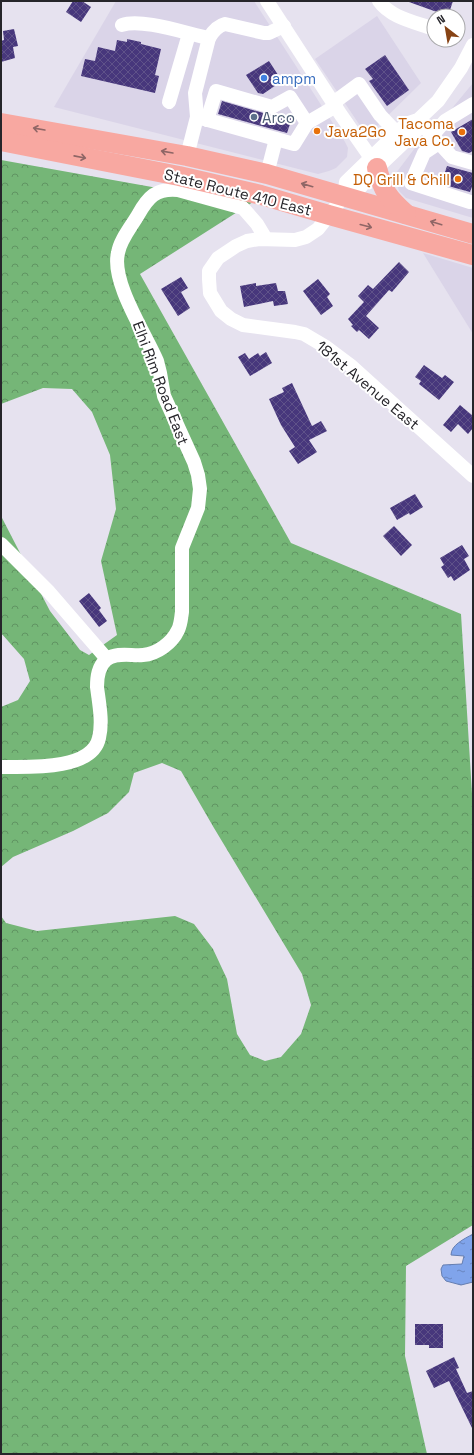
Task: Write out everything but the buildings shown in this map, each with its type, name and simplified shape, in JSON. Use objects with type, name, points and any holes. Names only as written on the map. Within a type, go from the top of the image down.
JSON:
[{"type":"highway","name":"State Route 410 East","points":[[1,123],[187,156],[267,174],[473,234]]},
{"type":"highway","name":"State Route 410 East","points":[[1,141],[186,177],[261,195],[473,255]]},
{"type":"highway","points":[[374,163],[384,190],[396,205],[406,214]]},
{"type":"street","points":[[267,1],[374,163]]},
{"type":"street","points":[[379,1],[426,25]]},
{"type":"street","points":[[122,25],[128,23],[143,24],[209,38]]},
{"type":"street","points":[[202,118],[195,93],[209,38],[214,30],[220,25],[225,24],[264,33],[284,26]]},
{"type":"street","points":[[169,102],[189,34]]},
{"type":"street","points":[[344,196],[358,190],[374,163],[397,133],[406,124],[418,120],[438,101],[461,68],[472,48]]},
{"type":"street","points":[[202,118],[294,144],[307,123],[359,84],[380,114],[397,133]]},
{"type":"street","points":[[187,156],[202,118],[216,90],[272,107],[290,97],[307,123]]},
{"type":"street","points":[[470,202],[411,184],[424,153],[436,139],[445,121],[473,104]]},
{"type":"street","points":[[374,163],[417,130],[418,120]]},
{"type":"street","points":[[418,120],[452,157],[473,163]]},
{"type":"street","points":[[267,174],[276,139]]},
{"type":"street","name":"Elhi Rim Road East","points":[[107,659],[123,655],[150,654],[170,642],[178,630],[182,612],[182,548],[198,508],[200,489],[194,462],[164,396],[157,361],[121,287],[116,262],[120,246],[146,201],[159,192],[168,189],[178,190],[243,208],[257,224],[266,239]]},
{"type":"street","name":"181st Avenue East","points":[[344,196],[318,229],[306,237],[295,240],[259,239],[247,241],[236,246],[218,258],[209,271],[210,292],[221,312],[243,325],[295,332],[304,334],[315,340],[350,365],[473,476]]},
{"type":"street","points":[[1,544],[49,592],[107,659],[101,665],[98,672],[97,681],[100,731],[96,746],[91,752],[81,758],[49,766],[1,768]]},
{"type":"shaded area","points":[[116,1],[254,1],[345,142],[348,148],[347,157],[336,168],[318,174],[54,107]]},
{"type":"shaded area","points":[[377,16],[421,83],[371,132],[361,127],[315,59]]},
{"type":"shaded area","points":[[473,83],[473,218],[406,198],[399,191],[395,178],[396,173],[415,148],[444,118]]},
{"type":"shaded area","points":[[423,253],[473,268],[473,334]]},
{"type":"green space","points":[[1,160],[152,187],[253,202],[140,274],[291,543],[461,614],[473,810],[473,1225],[406,1266],[405,1356],[427,1454],[1,1454],[1,916],[6,923],[37,931],[175,916],[194,924],[213,949],[227,979],[237,1034],[250,1055],[265,1061],[281,1057],[301,1034],[311,1005],[302,974],[181,771],[162,763],[134,773],[129,792],[108,813],[73,831],[13,857],[1,867],[1,707],[18,700],[30,681],[24,659],[1,633],[1,516],[50,611],[80,650],[89,655],[117,635],[101,561],[116,509],[110,455],[92,412],[72,389],[43,388],[1,404]]},
{"type":"water","points":[[473,1234],[473,1282],[461,1285],[446,1281],[442,1276],[441,1269],[443,1265],[462,1264],[464,1256],[451,1255],[453,1248]]},
{"type":"place","name":"ampm","points":[[264,78]]},
{"type":"place","name":"Arco","points":[[254,117]]},
{"type":"place","name":"Java2Go","points":[[317,131]]},
{"type":"place","name":"Tacoma Java Co.","points":[[462,132]]},
{"type":"place","name":"DQ Grill & Chill","points":[[458,179]]}]
